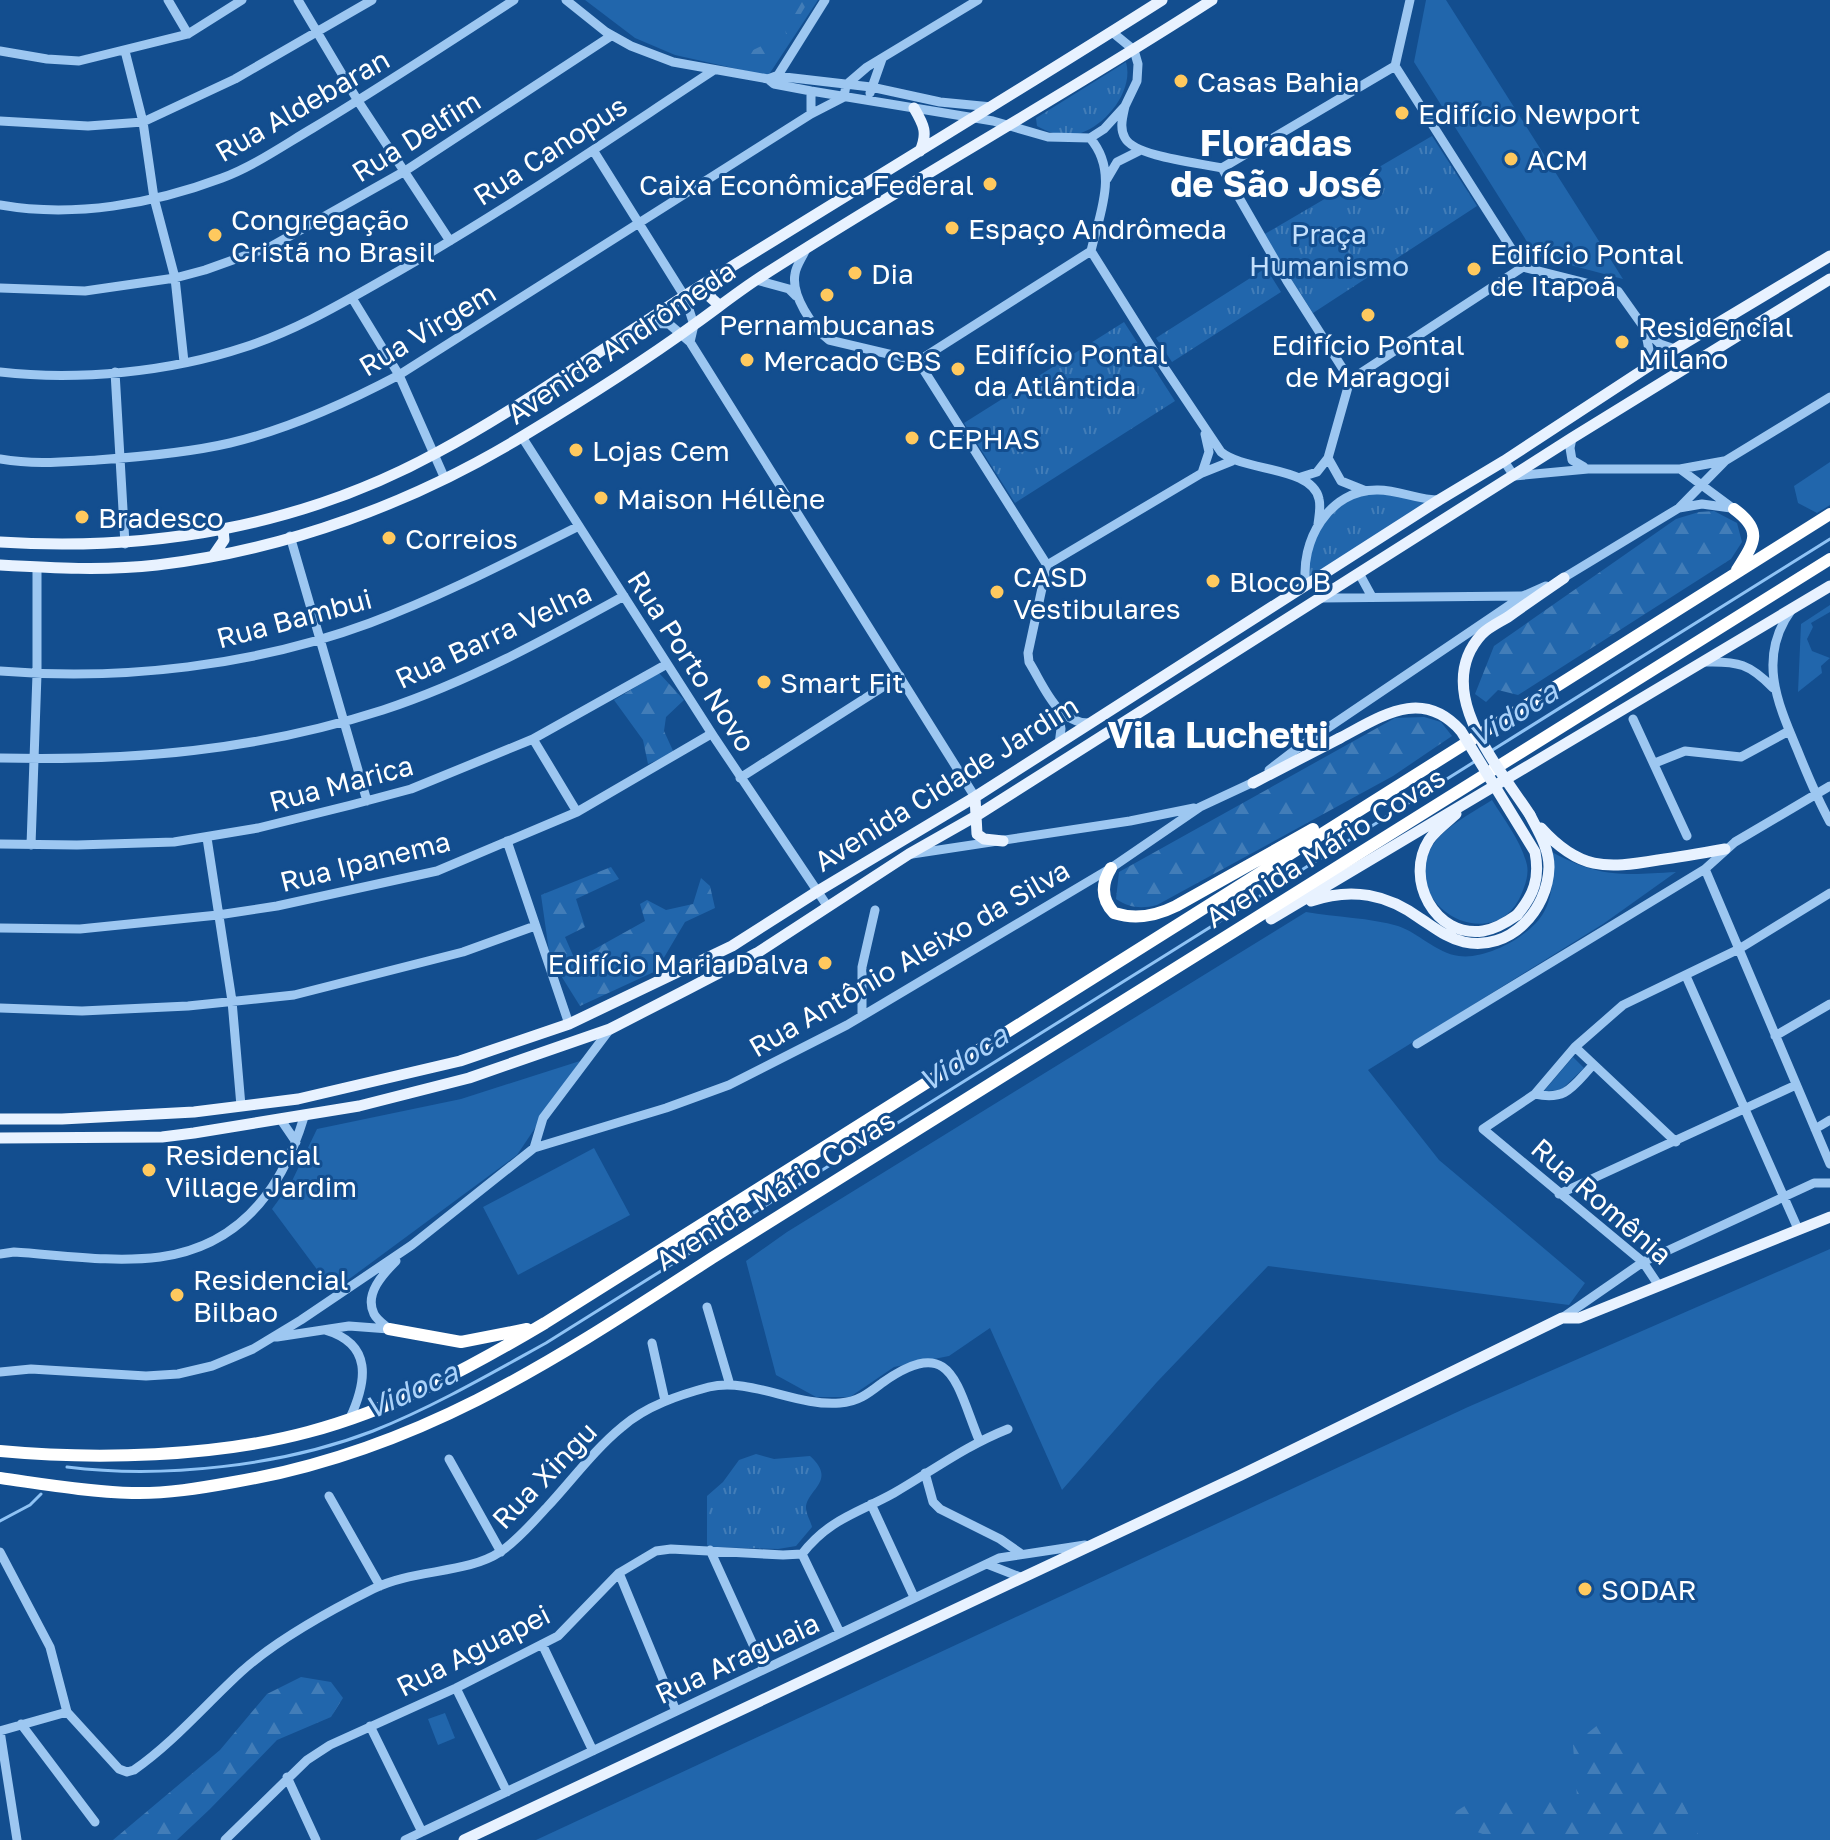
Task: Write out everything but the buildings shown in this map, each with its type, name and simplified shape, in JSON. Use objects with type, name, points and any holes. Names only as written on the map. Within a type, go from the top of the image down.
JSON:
[{"type":"highway","points":[[1734,509],[1752,527],[1754,535],[1736,573]]},
{"type":"highway","name":"Avenida Mário Covas","points":[[0,1451],[88,1455],[237,1446],[308,1432],[350,1418],[411,1394],[493,1354],[1830,514]]},
{"type":"highway","name":"Avenida Mário Covas","points":[[0,1478],[132,1493],[178,1491],[285,1474],[359,1453],[428,1426],[578,1345],[712,1258],[1830,559]]},
{"type":"highway","points":[[1111,868],[1103,890],[1105,900],[1114,913],[1133,917],[1156,914],[1176,906],[1306,833],[1353,812]]},
{"type":"highway","points":[[1193,958],[1271,919]]},
{"type":"highway","points":[[389,1329],[461,1342],[545,1323]]},
{"type":"highway","points":[[0,1487],[31,1483]]},
{"type":"main road","name":"Avenida Andrômeda","points":[[0,542],[125,544],[289,515],[360,489],[434,454],[500,416],[712,279],[1162,0]]},
{"type":"main road","name":"Avenida Andrômeda","points":[[0,565],[114,568],[213,556],[318,530],[445,479],[522,437],[686,338],[694,325],[756,280],[1212,0]]},
{"type":"main road","points":[[914,108],[924,124],[926,136],[920,151]]},
{"type":"main road","name":"Avenida Cidade Jardim","points":[[0,1119],[194,1112],[298,1099],[497,1050],[569,1024],[732,946],[1059,744],[1504,461],[1644,368],[1830,256]]},
{"type":"main road","points":[[712,279],[710,297],[719,305]]},
{"type":"main road","name":"Avenida Cidade Jardim","points":[[0,1138],[162,1137],[304,1117],[469,1078],[610,1029],[757,953],[909,854],[976,816],[1572,438],[1830,279]]},
{"type":"main road","points":[[213,556],[224,540],[223,529]]},
{"type":"main road","points":[[1271,919],[1324,897],[1361,894],[1398,903],[1443,934],[1466,943],[1490,942],[1506,936],[1533,915],[1541,903],[1546,885],[1549,864],[1544,844],[1530,815],[1473,725],[1465,706],[1464,669],[1483,634],[1564,578]]},
{"type":"main road","points":[[1271,919],[1830,586]]},
{"type":"main road","points":[[1253,783],[1393,711],[1429,709],[1450,718],[1535,852],[1539,868],[1529,901],[1517,915],[1499,926],[1482,931],[1464,929],[1446,921],[1423,894],[1418,874],[1420,859],[1429,839],[1478,795]]},
{"type":"main road","points":[[975,797],[975,830],[980,837],[1003,841]]},
{"type":"main road","points":[[1530,815],[1555,844],[1597,865],[1617,867],[1725,849]]},
{"type":"main road","name":"Rua Romênia","points":[[1659,1286],[1830,1217]]},
{"type":"main road","points":[[464,1840],[1097,1542],[1562,1318],[1579,1318],[1659,1286]]},
{"type":"street","points":[[168,0],[188,34]]},
{"type":"street","points":[[0,51],[79,61],[188,34],[242,0]]},
{"type":"street","points":[[298,0],[358,101],[450,241]]},
{"type":"street","points":[[0,121],[88,126],[143,122],[235,79],[372,0]]},
{"type":"street","name":"Rua Aldebaran","points":[[0,205],[51,210],[92,209],[154,198],[225,177],[358,101],[514,0]]},
{"type":"street","points":[[566,0],[611,36],[673,62],[773,79],[871,87],[940,102],[992,107]]},
{"type":"street","points":[[773,79],[825,0]]},
{"type":"street","points":[[844,97],[846,85],[867,67],[978,0]]},
{"type":"street","points":[[1410,0],[1395,66],[1523,267],[1618,291],[1645,329],[1660,344],[1675,349]]},
{"type":"street","points":[[773,79],[811,91],[973,117],[1048,137],[1090,138],[1104,129],[1125,106],[1137,81],[1138,64],[1134,50],[1112,32]]},
{"type":"street","name":"Rua Delfim","points":[[0,288],[85,291],[175,278],[272,246],[405,171],[611,36]]},
{"type":"street","points":[[125,51],[143,122],[154,198],[175,278],[184,362]]},
{"type":"street","points":[[869,100],[882,59]]},
{"type":"street","points":[[1125,106],[1123,136],[1139,151],[1222,168],[1395,66]]},
{"type":"street","name":"Rua Canopus","points":[[0,372],[78,376],[115,372],[184,362],[243,348],[282,334],[352,298],[450,241],[714,70]]},
{"type":"street","points":[[811,91],[811,114]]},
{"type":"street","name":"Rua Virgem","points":[[0,459],[29,465],[120,458],[230,443],[358,397],[399,375],[811,114],[844,97]]},
{"type":"street","points":[[1090,138],[1104,156],[1107,179]]},
{"type":"street","points":[[593,150],[685,297],[694,325]]},
{"type":"street","points":[[918,361],[1091,251],[1107,179],[1117,162],[1139,151]]},
{"type":"street","points":[[1222,168],[1287,281],[1350,380]]},
{"type":"street","points":[[799,298],[794,277],[805,251]]},
{"type":"street","points":[[1091,251],[1221,452],[1232,461],[1301,477],[1316,490],[1319,498],[1318,524]]},
{"type":"street","points":[[1301,477],[1317,472],[1328,458],[1350,380],[1523,267]]},
{"type":"street","points":[[756,280],[789,289],[799,298],[820,333],[829,340],[918,361],[1047,565],[1028,653],[1029,662],[1057,708],[1071,720],[1090,723]]},
{"type":"street","points":[[352,298],[399,375],[445,479]]},
{"type":"street","points":[[642,323],[669,324],[686,338],[975,797]]},
{"type":"street","points":[[1644,368],[1649,350],[1645,329]]},
{"type":"street","points":[[115,372],[125,544]]},
{"type":"street","points":[[909,854],[1130,821],[1200,807],[1253,783],[1295,750],[1523,596],[1564,578],[1679,508],[1725,461],[1830,397]]},
{"type":"street","points":[[1202,473],[1209,452],[1203,426]]},
{"type":"street","name":"Rua Porto Novo","points":[[522,437],[711,734],[828,907]]},
{"type":"street","points":[[1572,438],[1572,460],[1588,469]]},
{"type":"street","points":[[1328,458],[1341,481],[1366,491]]},
{"type":"street","points":[[1047,565],[1202,473],[1232,461]]},
{"type":"street","points":[[1504,461],[1514,476],[1588,469],[1680,469],[1725,461]]},
{"type":"street","points":[[1680,469],[1734,509]]},
{"type":"street","points":[[1306,586],[1304,561],[1311,536],[1337,505],[1366,491],[1388,490],[1426,500],[1439,500]]},
{"type":"street","points":[[1679,508],[1702,504],[1734,509]]},
{"type":"street","name":"Rua Bambui","points":[[0,671],[120,673],[249,657],[321,639],[431,598],[579,526]]},
{"type":"street","points":[[290,536],[367,801]]},
{"type":"street","points":[[31,845],[37,567]]},
{"type":"street","points":[[1360,575],[1372,597]]},
{"type":"street","name":"Rua Barra Velha","points":[[0,758],[32,760],[171,755],[241,746],[344,721],[439,688],[514,656],[624,596]]},
{"type":"street","points":[[1320,598],[1523,596]]},
{"type":"street","points":[[1795,606],[1783,623],[1774,653],[1773,688],[1780,713],[1830,822]]},
{"type":"street","points":[[1705,662],[1732,661],[1756,670],[1773,688]]},
{"type":"street","name":"Rua Marica","points":[[0,844],[160,843],[207,838],[367,801],[411,789],[533,739],[667,664]]},
{"type":"street","points":[[740,778],[900,676]]},
{"type":"street","points":[[1057,708],[1061,729],[1059,744]]},
{"type":"street","points":[[1633,719],[1687,836]]},
{"type":"street","points":[[1655,763],[1691,750],[1741,757],[1789,731]]},
{"type":"street","name":"Rua Ipanema","points":[[0,928],[80,929],[218,915],[277,906],[437,871],[577,812],[711,734]]},
{"type":"street","points":[[533,739],[577,812]]},
{"type":"street","points":[[1417,1044],[1705,869],[1725,849],[1830,786]]},
{"type":"street","name":"Rua Antônio Aleixo da Silva","points":[[534,1148],[666,1108],[729,1085],[862,1016],[1111,868],[1200,807]]},
{"type":"street","points":[[207,838],[232,1001],[241,1106]]},
{"type":"street","points":[[507,841],[569,1024]]},
{"type":"street","points":[[1705,869],[1830,1164]]},
{"type":"street","points":[[1535,1094],[1575,1047],[1623,1005],[1739,949],[1830,893]]},
{"type":"street","points":[[862,1016],[862,967],[875,910]]},
{"type":"street","points":[[0,1008],[82,1011],[188,1006],[294,995],[463,952],[535,926]]},
{"type":"street","points":[[1686,976],[1798,1229]]},
{"type":"street","points":[[1775,1036],[1830,1004]]},
{"type":"street","points":[[0,1372],[31,1369],[146,1376],[178,1374],[212,1366],[269,1340],[412,1245],[534,1148],[543,1118],[610,1029]]},
{"type":"street","points":[[1575,1047],[1676,1142]]},
{"type":"street","points":[[1535,1094],[1563,1095],[1593,1065]]},
{"type":"street","points":[[1559,1194],[1796,1085]]},
{"type":"street","name":"Rua Romênia","points":[[1535,1094],[1483,1129],[1643,1262],[1659,1286]]},
{"type":"street","points":[[0,1254],[14,1252],[132,1259],[160,1257],[201,1245],[227,1232],[250,1215],[267,1196],[282,1175],[304,1117]]},
{"type":"street","points":[[281,1120],[296,1142]]},
{"type":"street","points":[[1815,1129],[1830,1120]]},
{"type":"street","points":[[1562,1318],[1643,1262],[1814,1183],[1830,1183]]},
{"type":"street","points":[[389,1329],[375,1315],[371,1299],[386,1271],[412,1245]]},
{"type":"street","points":[[707,1307],[730,1385]]},
{"type":"street","points":[[269,1340],[349,1326],[389,1329]]},
{"type":"street","points":[[322,1329],[347,1340],[361,1360],[363,1384],[350,1418]]},
{"type":"street","points":[[652,1343],[665,1401]]},
{"type":"street","name":"Rua Xingu","points":[[67,1712],[119,1769],[127,1772],[134,1770],[172,1740],[243,1671],[277,1645],[380,1586],[423,1572],[468,1565],[501,1552],[540,1515],[621,1427],[665,1401],[712,1386],[730,1385],[817,1403],[845,1403],[864,1397],[899,1371],[931,1361],[943,1366],[953,1376],[979,1440]]},
{"type":"street","points":[[840,1633],[802,1554],[814,1539],[831,1524],[979,1440],[1008,1429]]},
{"type":"street","points":[[449,1459],[501,1552]]},
{"type":"street","points":[[925,1473],[933,1502],[940,1509],[1000,1539],[1020,1553]]},
{"type":"street","points":[[329,1496],[380,1586]]},
{"type":"street","points":[[871,1504],[914,1597]]},
{"type":"street","name":"Rua Araguaia","points":[[405,1840],[999,1558],[1097,1542]]},
{"type":"street","points":[[710,1550],[764,1669]]},
{"type":"street","name":"Rua Aguapei","points":[[225,1840],[287,1777],[319,1752],[558,1636],[619,1573],[656,1551],[802,1554]]},
{"type":"street","points":[[0,1552],[50,1647],[67,1712],[0,1731],[17,1840]]},
{"type":"street","points":[[987,1564],[1020,1577]]},
{"type":"street","points":[[619,1573],[676,1711]]},
{"type":"street","points":[[542,1644],[593,1751]]},
{"type":"street","points":[[456,1688],[507,1792]]},
{"type":"street","points":[[21,1724],[95,1822]]},
{"type":"street","points":[[370,1726],[422,1832]]},
{"type":"street","points":[[287,1777],[316,1840]]},
{"type":"green space","points":[[585,0],[818,0],[768,76],[675,55],[635,38]]},
{"type":"green space","points":[[780,0],[809,0],[768,70],[749,68],[751,51],[786,34]]},
{"type":"green space","name":"ACM","points":[[1426,0],[1446,0],[1623,279],[1536,256],[1414,62]]},
{"type":"green space","points":[[1126,62],[1126,84],[1122,94],[1109,114],[1091,129],[1064,135],[1037,126],[1036,118]]},
{"type":"green space","name":"Praça Humanismo","points":[[1432,136],[1477,206],[1313,313],[1263,235]]},
{"type":"green space","points":[[1266,268],[1281,292],[1172,362],[1156,338]]},
{"type":"green space","points":[[1124,322],[1175,401],[1015,503],[964,423]]},
{"type":"green space","points":[[1830,462],[1830,505],[1817,513],[1798,503],[1794,486]]},
{"type":"green space","points":[[1366,491],[1439,500],[1306,586],[1304,561],[1328,513]]},
{"type":"green space","points":[[1714,511],[1737,523],[1742,542],[1731,559],[1518,695],[1498,690],[1486,702],[1475,694],[1494,646],[1676,519]]},
{"type":"green space","points":[[1830,605],[1830,612],[1811,623],[1813,627],[1807,639],[1812,651],[1830,658],[1821,666],[1822,673],[1798,692],[1801,624]]},
{"type":"green space","points":[[659,673],[684,700],[666,717],[664,731],[674,753],[648,764],[643,740],[614,700]]},
{"type":"green space","points":[[1424,717],[1441,722],[1452,736],[1393,776],[1157,905],[1136,907],[1116,899],[1119,872],[1395,718]]},
{"type":"green space","points":[[1492,800],[1521,848],[1527,865],[1527,877],[1521,895],[1508,913],[1492,922],[1473,923],[1455,918],[1440,907],[1429,891],[1425,872],[1435,842],[1458,822]]},
{"type":"green space","points":[[1552,852],[1598,871],[1641,874],[1676,872],[1603,924],[1368,1070],[1439,1160],[1585,1283],[1569,1305],[1268,1266],[1157,1382],[1062,1490],[990,1328],[949,1356],[894,1367],[850,1397],[816,1397],[776,1375],[746,1261],[787,1232],[1306,912],[1398,926],[1443,951],[1459,956],[1482,954],[1507,944],[1529,930],[1544,912],[1553,875]]},
{"type":"green space","points":[[611,867],[619,879],[576,899],[585,927],[565,937],[575,960],[645,921],[640,904],[647,900],[666,910],[693,904],[701,878],[710,886],[715,908],[685,922],[656,971],[580,1006],[550,958],[541,895]]},
{"type":"green space","points":[[1573,1057],[1584,1068],[1561,1090],[1544,1091]]},
{"type":"green space","points":[[580,1061],[517,1155],[333,1291],[272,1209],[291,1183],[317,1129],[461,1099]]},
{"type":"green space","points":[[594,1148],[630,1215],[518,1275],[483,1207]]},
{"type":"green space","points":[[1830,1249],[1830,1840],[536,1840],[1468,1407]]},
{"type":"green space","points":[[756,1454],[774,1459],[810,1456],[818,1465],[821,1479],[806,1508],[812,1527],[796,1546],[778,1549],[710,1547],[707,1545],[707,1496],[723,1482],[739,1460]]},
{"type":"green space","points":[[301,1677],[331,1682],[343,1698],[331,1717],[277,1740],[177,1840],[113,1840],[220,1750],[267,1694]]},
{"type":"green space","points":[[445,1713],[455,1738],[438,1745],[428,1719]]},
{"type":"green space","points":[[1599,1724],[1643,1743],[1679,1795],[1701,1840],[1498,1840],[1444,1819],[1479,1797],[1577,1797],[1573,1745]]},
{"type":"waterway","name":"Vidoca","points":[[1491,751],[1830,539]]},
{"type":"waterway","name":"Vidoca","points":[[67,1467],[182,1470],[262,1461],[338,1443],[395,1422],[439,1401],[546,1343],[1474,762]]},
{"type":"waterway","name":"Vidoca","points":[[0,1521],[30,1505],[41,1494]]},
{"type":"place","name":"Casas Bahia","points":[[1181,81]]},
{"type":"place","name":"Edifício Newport","points":[[1402,113]]},
{"type":"place","name":"ACM","points":[[1511,159]]},
{"type":"place","name":"Caixa Econômica Federal","points":[[990,184]]},
{"type":"place","name":"Espaço Andrômeda","points":[[952,228]]},
{"type":"place","name":"Congregação Cristã no Brasil","points":[[215,235]]},
{"type":"place","name":"Edifício Pontal de Itapoã","points":[[1474,269]]},
{"type":"place","name":"Dia","points":[[855,273]]},
{"type":"place","name":"Pernambucanas","points":[[827,295]]},
{"type":"place","name":"Edifício Pontal de Maragogi","points":[[1368,315]]},
{"type":"place","name":"Residencial Milano","points":[[1622,342]]},
{"type":"place","name":"Mercado CBS","points":[[747,360]]},
{"type":"place","name":"Edifício Pontal da Atlântida","points":[[958,369]]},
{"type":"place","name":"CEPHAS","points":[[912,438]]},
{"type":"place","name":"Lojas Cem","points":[[576,450]]},
{"type":"place","name":"Maison Héllène","points":[[601,498]]},
{"type":"place","name":"Bradesco","points":[[82,517]]},
{"type":"place","name":"Correios","points":[[389,538]]},
{"type":"place","name":"Bloco B","points":[[1213,581]]},
{"type":"place","name":"CASD Vestibulares","points":[[997,592]]},
{"type":"place","name":"Smart Fit","points":[[764,682]]},
{"type":"place","name":"Edifício Maria Dalva","points":[[825,963]]},
{"type":"place","name":"Residencial Village Jardim","points":[[149,1170]]},
{"type":"place","name":"Residencial Bilbao","points":[[177,1295]]},
{"type":"place","name":"SODAR","points":[[1585,1589]]},
{"type":"district","name":"Floradas de São José","points":[[1276,162]]},
{"type":"district","name":"Vila Luchetti","points":[[1218,734]]}]
